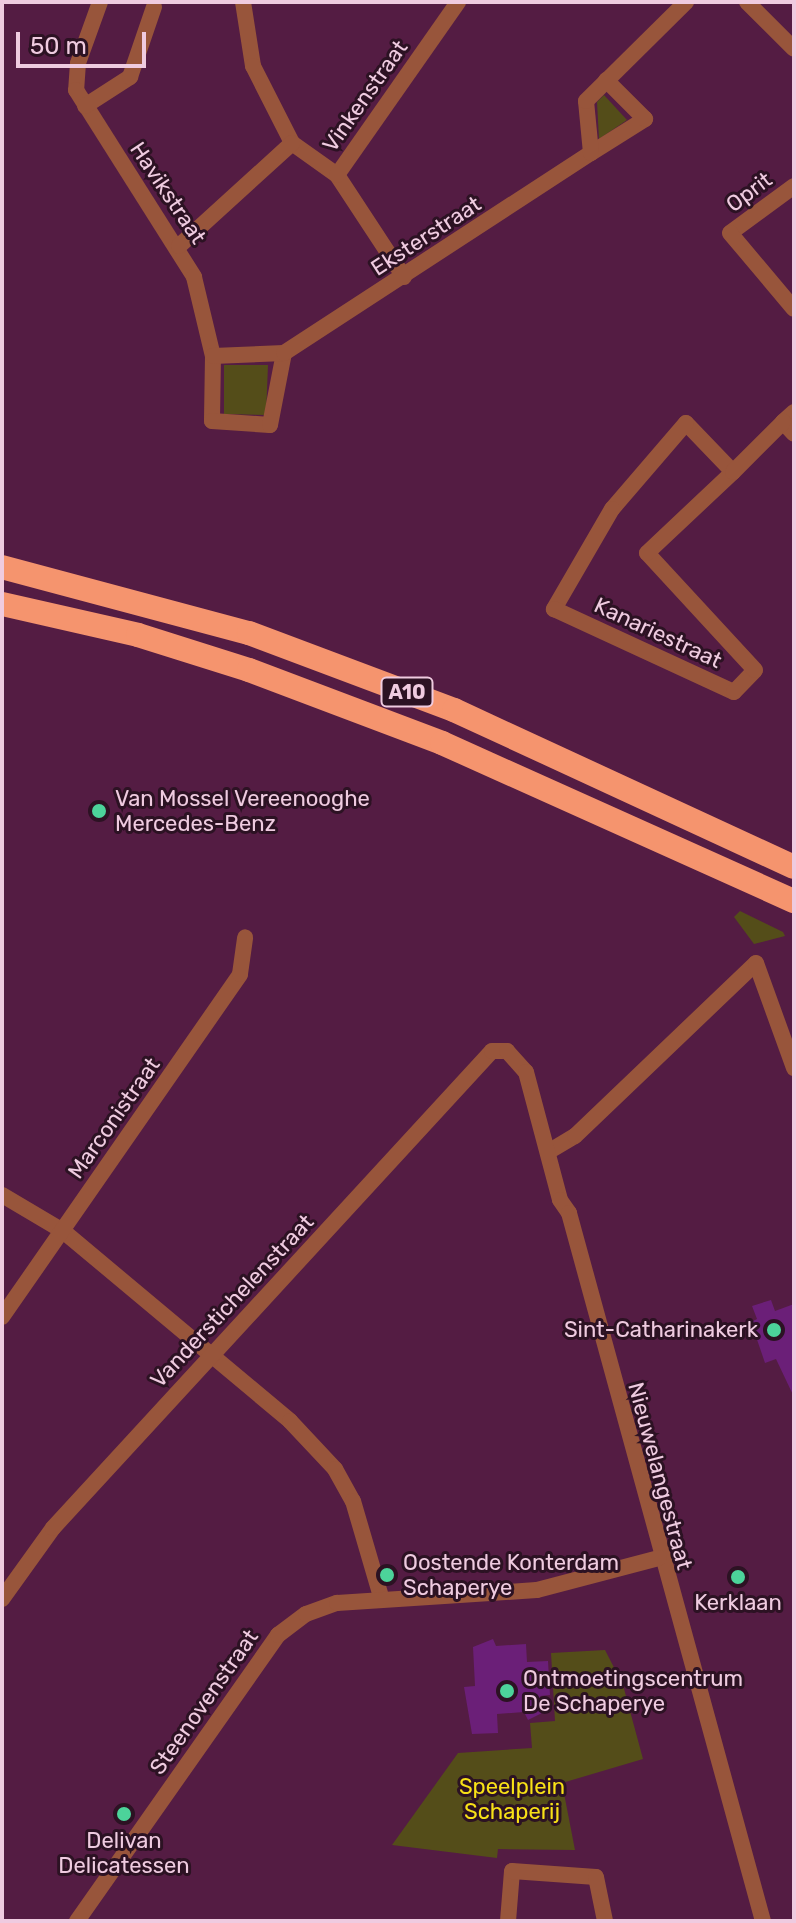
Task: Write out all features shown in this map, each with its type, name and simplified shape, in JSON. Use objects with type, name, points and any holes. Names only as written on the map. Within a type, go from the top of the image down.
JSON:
[{"type":"highway","name":"A10","points":[[2,567],[249,633],[439,704],[794,867]]},
{"type":"highway","name":"A10","points":[[2,604],[138,635],[249,670],[442,743],[794,901]]},
{"type":"street","name":"Havikstraat","points":[[100,2],[78,63],[76,90],[179,246],[203,304],[213,356]]},
{"type":"street","points":[[243,2],[253,66],[292,143],[337,175],[404,277]]},
{"type":"street","name":"Vinkenstraat","points":[[337,175],[458,2]]},
{"type":"street","points":[[591,153],[586,101],[686,2]]},
{"type":"street","points":[[747,2],[794,49]]},
{"type":"street","points":[[85,106],[130,77],[154,7]]},
{"type":"street","name":"Eksterstraat","points":[[213,356],[284,353],[645,119],[606,80]]},
{"type":"street","points":[[179,246],[292,143]]},
{"type":"street","name":"Oprit","points":[[792,193],[730,233],[794,309]]},
{"type":"street","points":[[213,356],[212,421],[270,425],[284,353]]},
{"type":"street","name":"Kanariestraat","points":[[733,472],[686,423],[612,509],[554,609],[734,692],[755,670],[647,553],[790,423]]},
{"type":"street","name":"Marconistraat","points":[[2,1317],[240,974],[245,937]]},
{"type":"street","points":[[548,1152],[575,1136],[756,963],[794,1068]]},
{"type":"street","name":"Vanderstichelenstraat","points":[[2,1599],[53,1528],[492,1051],[507,1051]]},
{"type":"street","name":"Nieuwelangestraat","points":[[507,1051],[526,1072],[599,1321],[659,1558],[763,1921]]},
{"type":"street","points":[[2,1195],[63,1231],[213,1354],[335,1469],[363,1528],[382,1600]]},
{"type":"street","name":"Steenovenstraat","points":[[77,1921],[278,1635],[306,1614],[337,1603],[537,1590],[659,1558]]},
{"type":"street","points":[[508,1921],[512,1871],[596,1877],[605,1921]]},
{"type":"green space","points":[[604,95],[627,120],[599,139],[597,102]]},
{"type":"green space","points":[[224,365],[268,365],[266,415],[224,414]]},
{"type":"green space","points":[[740,911],[783,932],[785,936],[754,944],[734,917]]},
{"type":"green space","name":"Speelplein Schaperij","points":[[605,1650],[623,1685],[643,1759],[562,1783],[575,1850],[498,1849],[497,1858],[392,1845],[458,1753],[532,1748],[530,1723],[555,1721],[551,1653]]},
{"type":"building","name":"Sint-Catharinakerk","points":[[771,1300],[775,1311],[794,1304],[794,1397],[776,1359],[765,1363],[751,1322],[757,1319],[752,1306]]},
{"type":"building","name":"Ontmoetingscentrum De Schaperye","points":[[493,1639],[496,1646],[526,1644],[527,1662],[548,1661],[550,1695],[540,1696],[548,1710],[528,1720],[524,1712],[497,1714],[498,1733],[472,1734],[464,1687],[475,1686],[473,1647]]},
{"type":"place","name":"Van Mossel Vereenooghe Mercedes-Benz","points":[[99,811]]},
{"type":"place","name":"Sint-Catharinakerk","points":[[774,1330]]},
{"type":"place","name":"Oostende Konterdam Schaperye","points":[[387,1575]]},
{"type":"place","name":"Kerklaan","points":[[738,1577]]},
{"type":"place","name":"Ontmoetingscentrum De Schaperye","points":[[507,1691]]},
{"type":"place","name":"Delivan Delicatessen","points":[[124,1814]]}]
